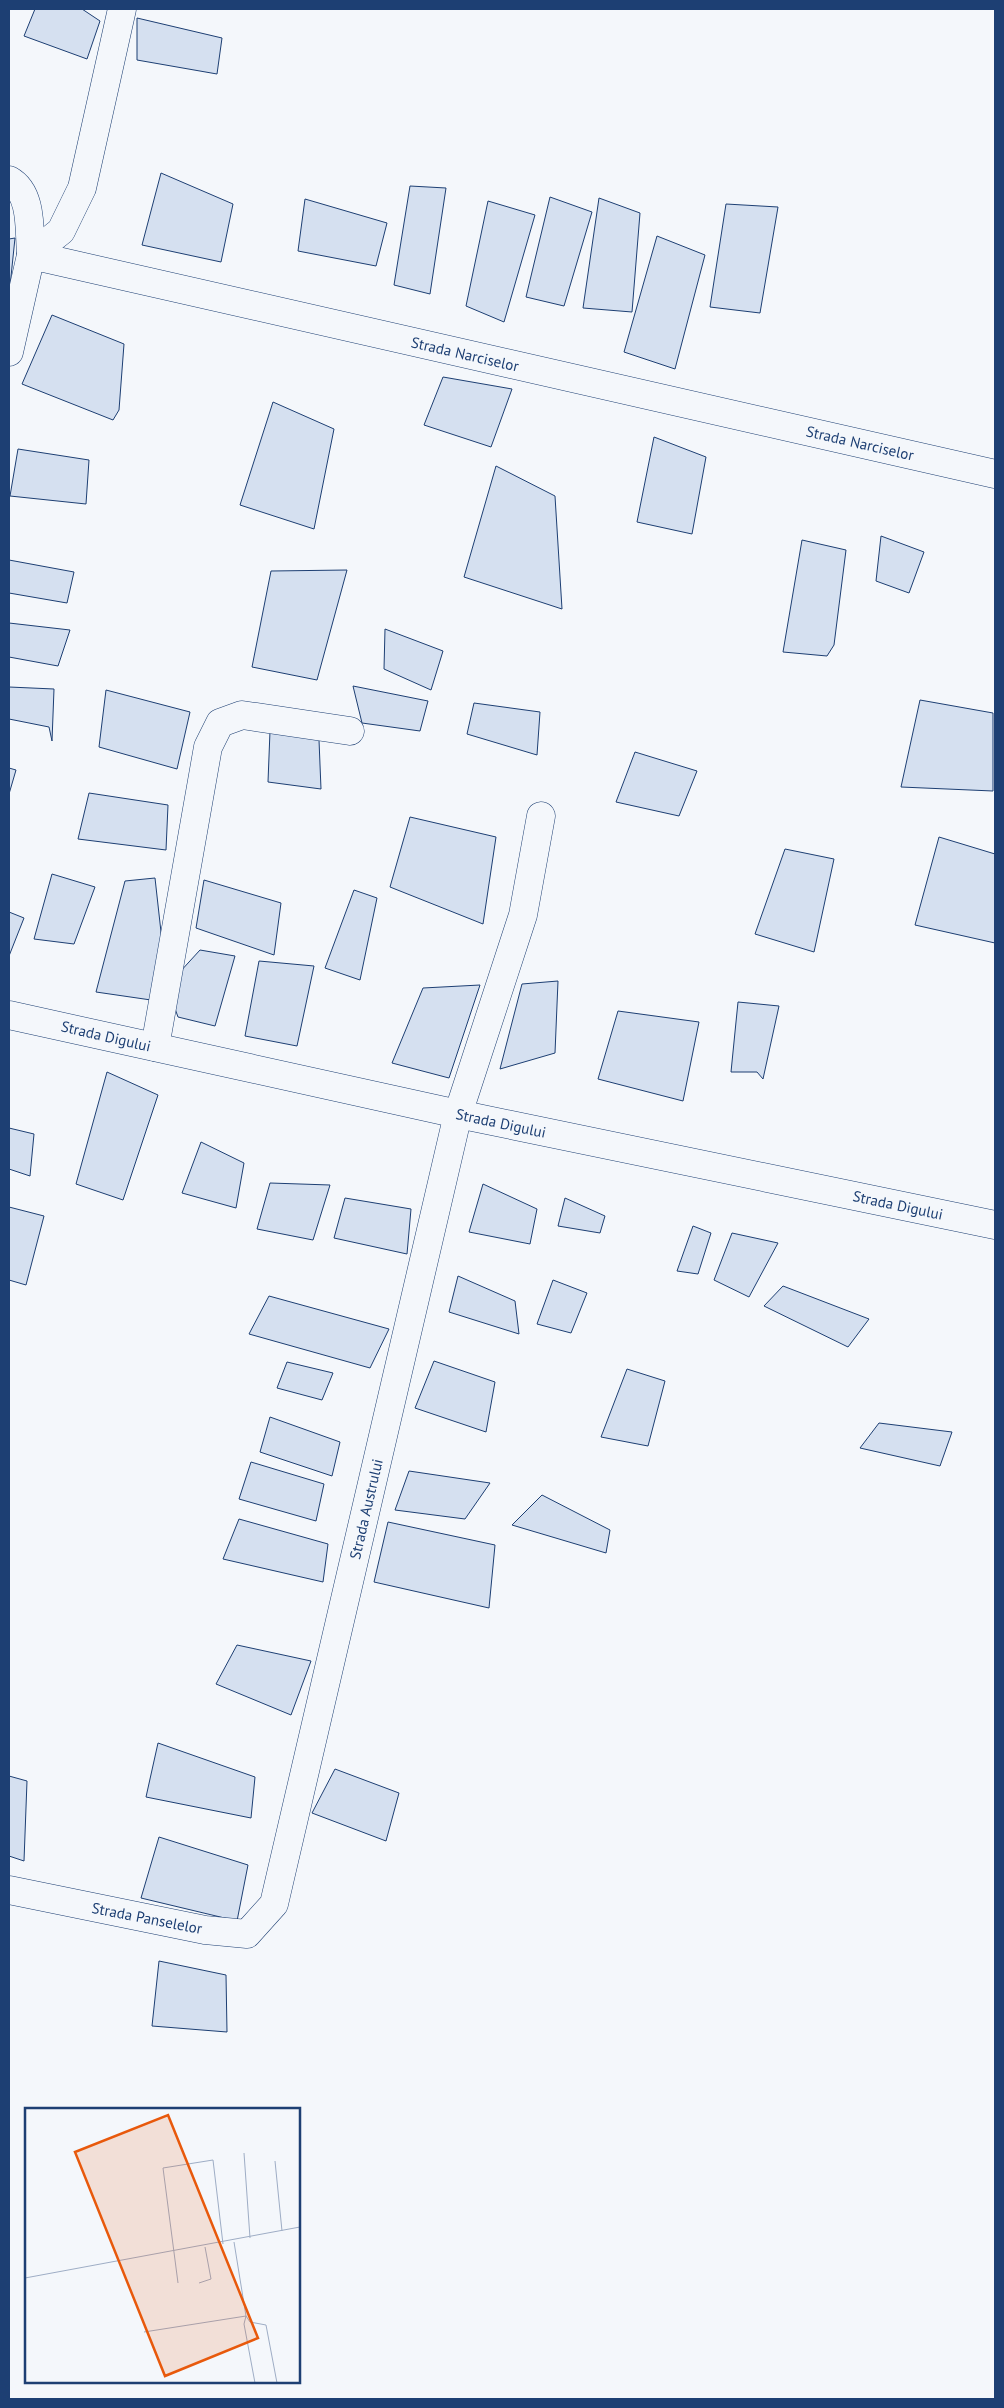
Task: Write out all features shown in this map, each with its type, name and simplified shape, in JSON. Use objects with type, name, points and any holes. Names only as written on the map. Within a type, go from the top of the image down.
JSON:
[{"type":"street","points":[[32,255],[61,231],[82,188],[122,9]]},
{"type":"street","points":[[9,180],[16,184],[27,202],[32,255],[9,352]]},
{"type":"street","name":"Strada Narciselor","points":[[32,255],[995,474]]},
{"type":"street","points":[[155,1047],[208,748],[220,723],[242,715],[350,731]]},
{"type":"street","name":"Strada Austrului","points":[[274,1904],[458,1114],[523,915],[541,816]]},
{"type":"street","name":"Strada Digului","points":[[9,1015],[458,1114],[995,1225]]},
{"type":"street","name":"Strada Panselelor","points":[[9,1890],[205,1930],[247,1934],[274,1904]]},
{"type":"building","points":[[35,9],[82,9],[100,21],[87,59],[24,36]]},
{"type":"building","points":[[137,18],[222,38],[217,74],[137,60]]},
{"type":"building","points":[[161,173],[233,204],[221,262],[142,245]]},
{"type":"building","points":[[410,186],[446,188],[430,294],[394,285]]},
{"type":"building","points":[[550,197],[592,212],[564,306],[526,297]]},
{"type":"building","points":[[599,198],[640,213],[632,312],[583,308]]},
{"type":"building","points":[[305,199],[387,223],[376,266],[298,251]]},
{"type":"building","points":[[488,201],[535,215],[504,322],[466,306]]},
{"type":"building","points":[[726,204],[778,207],[760,313],[710,307]]},
{"type":"building","points":[[657,236],[705,255],[675,369],[624,352]]},
{"type":"building","points":[[15,238],[9,296],[9,239]]},
{"type":"building","points":[[52,315],[124,344],[119,410],[113,420],[22,384]]},
{"type":"building","points":[[443,377],[512,389],[491,447],[424,425]]},
{"type":"building","points":[[273,402],[334,429],[314,529],[240,505]]},
{"type":"building","points":[[654,437],[706,457],[692,534],[637,522]]},
{"type":"building","points":[[18,449],[89,460],[86,504],[10,496]]},
{"type":"building","points":[[496,466],[555,496],[562,609],[464,577]]},
{"type":"building","points":[[881,536],[924,552],[909,593],[876,581]]},
{"type":"building","points":[[802,540],[846,550],[834,645],[827,656],[783,652]]},
{"type":"building","points":[[9,560],[74,572],[67,603],[9,593]]},
{"type":"building","points":[[347,570],[317,680],[252,667],[271,571]]},
{"type":"building","points":[[9,623],[70,630],[58,666],[9,657]]},
{"type":"building","points":[[385,629],[443,651],[431,690],[384,669]]},
{"type":"building","points":[[353,686],[428,701],[420,731],[362,723]]},
{"type":"building","points":[[9,687],[54,689],[52,741],[49,727],[9,719]]},
{"type":"building","points":[[106,690],[190,712],[177,769],[99,747]]},
{"type":"building","points":[[920,700],[993,713],[993,791],[901,787]]},
{"type":"building","points":[[474,703],[540,712],[537,755],[467,734]]},
{"type":"building","points":[[270,731],[319,740],[321,789],[268,782]]},
{"type":"building","points":[[635,752],[697,771],[679,816],[616,802]]},
{"type":"building","points":[[9,768],[16,770],[9,794]]},
{"type":"building","points":[[89,793],[168,805],[166,850],[78,839]]},
{"type":"building","points":[[410,817],[496,837],[483,924],[390,887]]},
{"type":"building","points":[[939,837],[995,854],[995,943],[915,925]]},
{"type":"building","points":[[785,849],[834,859],[814,952],[755,934]]},
{"type":"building","points":[[52,874],[95,887],[74,944],[34,939]]},
{"type":"building","points":[[155,878],[167,986],[151,1000],[96,992],[125,881]]},
{"type":"building","points":[[204,880],[281,903],[274,955],[196,928]]},
{"type":"building","points":[[354,890],[377,898],[360,980],[325,968]]},
{"type":"building","points":[[9,912],[24,918],[9,956]]},
{"type":"building","points":[[200,950],[235,956],[215,1026],[178,1017],[167,986]]},
{"type":"building","points":[[259,961],[314,966],[297,1046],[245,1036]]},
{"type":"building","points":[[558,981],[555,1053],[500,1069],[522,984]]},
{"type":"building","points":[[480,985],[449,1078],[392,1063],[423,988]]},
{"type":"building","points":[[738,1002],[779,1006],[763,1079],[757,1072],[731,1072]]},
{"type":"building","points":[[618,1011],[699,1022],[683,1101],[598,1079]]},
{"type":"building","points":[[107,1072],[158,1095],[123,1200],[76,1184]]},
{"type":"building","points":[[9,1128],[34,1134],[30,1176],[9,1169]]},
{"type":"building","points":[[201,1142],[244,1163],[236,1208],[182,1193]]},
{"type":"building","points":[[270,1183],[330,1185],[313,1240],[257,1229]]},
{"type":"building","points":[[483,1184],[537,1209],[530,1244],[469,1232]]},
{"type":"building","points":[[345,1198],[411,1209],[407,1254],[334,1238]]},
{"type":"building","points":[[565,1198],[605,1216],[600,1233],[558,1226]]},
{"type":"building","points":[[9,1207],[44,1216],[26,1285],[9,1280]]},
{"type":"building","points":[[693,1226],[711,1233],[698,1274],[677,1271]]},
{"type":"building","points":[[732,1233],[778,1243],[749,1297],[714,1280]]},
{"type":"building","points":[[458,1276],[515,1301],[519,1334],[449,1312]]},
{"type":"building","points":[[553,1280],[587,1293],[571,1333],[537,1324]]},
{"type":"building","points":[[783,1286],[869,1319],[848,1347],[764,1306]]},
{"type":"building","points":[[269,1296],[389,1329],[370,1368],[249,1334]]},
{"type":"building","points":[[434,1361],[495,1382],[486,1432],[415,1408]]},
{"type":"building","points":[[287,1362],[333,1373],[322,1400],[277,1388]]},
{"type":"building","points":[[627,1369],[665,1381],[648,1446],[601,1437]]},
{"type":"building","points":[[270,1417],[340,1442],[332,1476],[260,1452]]},
{"type":"building","points":[[879,1423],[952,1432],[940,1466],[860,1448]]},
{"type":"building","points":[[251,1462],[324,1484],[316,1521],[239,1499]]},
{"type":"building","points":[[409,1471],[490,1483],[465,1519],[395,1510]]},
{"type":"building","points":[[542,1495],[610,1530],[606,1553],[512,1525]]},
{"type":"building","points":[[239,1519],[328,1544],[323,1582],[223,1559]]},
{"type":"building","points":[[388,1522],[495,1545],[489,1608],[374,1582]]},
{"type":"building","points":[[237,1645],[311,1661],[291,1715],[216,1684]]},
{"type":"building","points":[[158,1743],[255,1777],[251,1818],[146,1797]]},
{"type":"building","points":[[335,1769],[399,1793],[386,1841],[312,1813]]},
{"type":"building","points":[[9,1776],[27,1781],[24,1861],[9,1856]]},
{"type":"building","points":[[159,1837],[248,1865],[237,1921],[141,1898]]},
{"type":"building","points":[[159,1961],[226,1975],[227,2032],[152,2026]]}]
